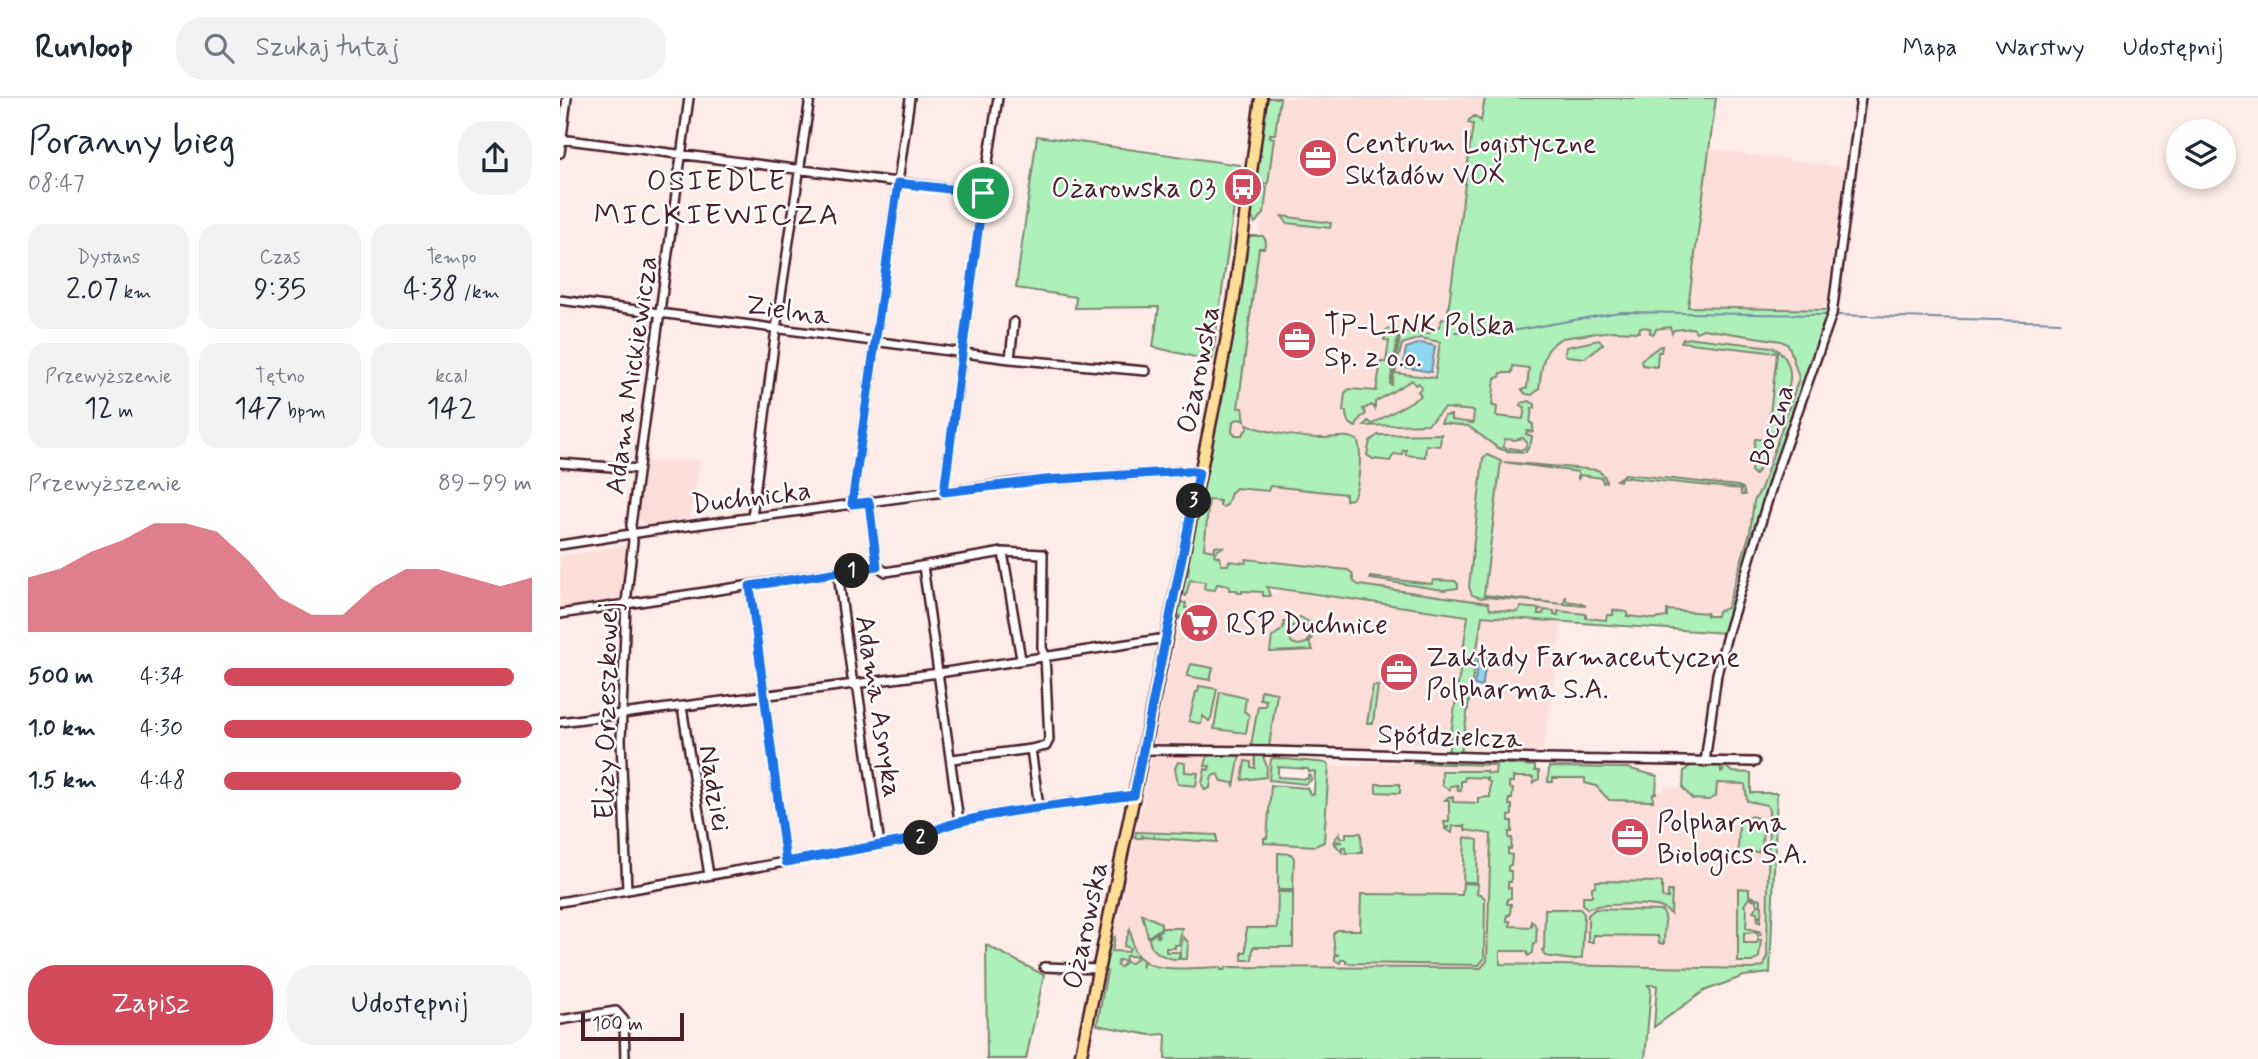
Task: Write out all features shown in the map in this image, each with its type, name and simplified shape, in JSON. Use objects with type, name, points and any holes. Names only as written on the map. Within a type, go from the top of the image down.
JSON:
[{"type":"main road","name":"Ożarowska","points":[[1080,1059],[1234,299],[1261,98]]},
{"type":"street","points":[[560,153],[567,98]]},
{"type":"street","name":"Adama Mickiewicza","points":[[632,533],[631,522],[689,98]]},
{"type":"street","points":[[752,517],[810,98]]},
{"type":"street","points":[[852,504],[910,98]]},
{"type":"street","points":[[944,492],[998,98]]},
{"type":"street","name":"Boczna","points":[[1705,762],[1717,674],[1727,635],[1776,473],[1832,314],[1861,98]]},
{"type":"street","points":[[561,139],[983,193]]},
{"type":"street","name":"Zielna","points":[[560,300],[1010,359],[1146,371]]},
{"type":"street","points":[[1010,359],[1014,321]]},
{"type":"street","points":[[560,463],[638,470]]},
{"type":"street","name":"Duchnicka","points":[[560,545],[632,533],[1045,480],[1187,471],[1199,473]]},
{"type":"street","points":[[869,502],[877,566]]},
{"type":"street","name":"Elizy Orzeszkowej","points":[[626,890],[621,740],[626,603],[632,533]]},
{"type":"street","points":[[560,614],[877,566],[886,572],[1003,552],[1042,555],[1042,648],[1045,655],[1049,740],[1042,748],[952,760]]},
{"type":"street","points":[[1003,552],[1021,659]]},
{"type":"street","points":[[923,566],[960,821]]},
{"type":"street","name":"Adama Asnyka","points":[[838,573],[852,678],[880,845]]},
{"type":"street","points":[[750,586],[786,862]]},
{"type":"street","points":[[560,722],[939,673],[1166,638]]},
{"type":"street","name":"Nadziei","points":[[682,707],[709,875]]},
{"type":"street","points":[[1031,749],[1039,807]]},
{"type":"street","name":"Spółdzielcza","points":[[1143,750],[1755,762]]},
{"type":"street","points":[[560,902],[920,838],[938,827],[960,821],[1039,807],[1134,795]]},
{"type":"street","points":[[1044,967],[1098,970]]},
{"type":"street","points":[[560,1020],[616,1011],[624,1020],[625,1059]]},
{"type":"shaded area","points":[[1273,98],[1485,98],[1453,328],[1620,316],[1819,328],[1782,431],[1721,632],[1562,620],[1543,751],[1487,750],[1486,745],[1478,745],[1478,750],[1462,747],[1482,616],[1193,567],[1259,238],[1261,222],[1256,219]]},
{"type":"shaded area","points":[[1709,149],[1845,168],[1826,304],[1815,309],[1688,307]]},
{"type":"shaded area","points":[[700,460],[690,519],[646,525],[638,519],[645,462]]},
{"type":"shaded area","points":[[628,545],[623,593],[618,599],[560,610],[560,557]]},
{"type":"shaded area","points":[[1190,576],[1267,587],[1270,593],[1277,594],[1278,589],[1469,616],[1449,747],[1372,742],[1371,749],[1325,746],[1159,747],[1154,742]]},
{"type":"shaded area","points":[[1153,753],[1233,755],[1274,760],[1267,838],[1326,832],[1329,765],[1361,767],[1362,762],[1535,766],[1536,771],[1548,771],[1549,767],[1589,767],[1589,770],[1656,792],[1664,791],[1664,787],[1688,788],[1720,772],[1751,774],[1751,793],[1777,793],[1770,973],[1107,970]]},
{"type":"green space","points":[[1268,98],[1280,98],[1275,134],[1270,134],[1270,137],[1274,138],[1268,184],[1263,183],[1263,187],[1267,187],[1264,214],[1255,223],[1249,213],[1256,162],[1261,156],[1263,131],[1260,131]]},
{"type":"green space","points":[[1485,98],[1716,98],[1688,307],[1829,310],[1825,329],[1785,432],[1725,633],[1482,616],[1461,754],[1448,754],[1468,616],[1267,587],[1270,596],[1263,596],[1263,592],[1238,593],[1237,590],[1229,590],[1229,586],[1217,584],[1215,590],[1204,589],[1205,582],[1190,580],[1186,596],[1180,593],[1184,576],[1188,575],[1186,558],[1192,542],[1246,241],[1250,236],[1263,236],[1266,241],[1264,248],[1259,248],[1238,408],[1243,408],[1245,421],[1233,421],[1232,432],[1242,435],[1247,424],[1296,436],[1353,438],[1359,445],[1359,470],[1357,488],[1352,499],[1346,500],[1346,494],[1270,486],[1268,491],[1236,488],[1227,505],[1223,507],[1220,506],[1220,501],[1209,500],[1204,549],[1214,551],[1215,546],[1223,547],[1214,555],[1219,557],[1222,565],[1228,565],[1229,561],[1246,563],[1246,559],[1348,570],[1352,573],[1354,582],[1359,585],[1488,603],[1490,609],[1517,612],[1521,607],[1541,609],[1538,614],[1543,614],[1544,610],[1554,611],[1554,614],[1558,615],[1558,611],[1586,614],[1586,618],[1606,620],[1607,615],[1613,615],[1613,610],[1627,612],[1627,616],[1654,619],[1667,617],[1667,610],[1717,616],[1718,611],[1727,608],[1750,532],[1754,501],[1761,489],[1799,378],[1790,349],[1781,341],[1703,329],[1696,332],[1693,328],[1674,330],[1672,333],[1670,327],[1656,329],[1654,334],[1650,333],[1650,328],[1640,327],[1639,332],[1612,331],[1562,338],[1555,342],[1546,353],[1539,389],[1532,395],[1522,390],[1527,388],[1529,368],[1513,366],[1512,373],[1501,373],[1500,377],[1495,378],[1492,405],[1497,407],[1496,416],[1523,419],[1525,407],[1521,406],[1521,403],[1529,401],[1535,404],[1530,423],[1533,424],[1533,432],[1527,431],[1526,434],[1532,436],[1526,452],[1509,451],[1510,448],[1525,448],[1527,443],[1523,438],[1505,439],[1503,447],[1507,448],[1507,451],[1498,448],[1468,426],[1441,423],[1444,416],[1451,415],[1451,420],[1473,423],[1474,411],[1444,408],[1428,424],[1364,426],[1368,421],[1372,424],[1421,396],[1418,391],[1422,388],[1412,380],[1375,402],[1375,409],[1372,405],[1363,409],[1366,414],[1360,418],[1356,427],[1351,424],[1346,411],[1343,411],[1345,393],[1349,389],[1376,391],[1381,362],[1386,362],[1389,341],[1384,340],[1387,329],[1399,331],[1390,384],[1392,385],[1401,331],[1431,333],[1442,319],[1447,319],[1473,124],[1468,123],[1475,116],[1481,121]],"holes":[[[1420,338],[1440,342],[1435,378],[1395,373],[1402,344]]]},
{"type":"green space","points":[[1037,136],[1240,165],[1212,361],[1153,347],[1159,307],[1075,308],[1076,297],[1016,288]]},
{"type":"green space","points":[[1282,216],[1331,223],[1330,228],[1287,223]]},
{"type":"green space","points":[[1683,339],[1772,347],[1784,356],[1788,364],[1789,388],[1760,468],[1755,475],[1751,471],[1755,439],[1767,440],[1777,353],[1681,342]]},
{"type":"green space","points":[[1599,340],[1603,344],[1585,358],[1565,354],[1566,347]]},
{"type":"green space","points":[[1660,346],[1657,367],[1642,365],[1641,360]]},
{"type":"green space","points":[[1441,434],[1440,446],[1426,445],[1425,457],[1406,455],[1406,450],[1403,450],[1402,455],[1394,454],[1390,461],[1373,459],[1367,455],[1370,441],[1378,435]]},
{"type":"green space","points":[[1487,455],[1501,461],[1484,595],[1560,604],[1472,595],[1469,587],[1483,458]]},
{"type":"green space","points":[[1503,462],[1598,470],[1606,482],[1603,483],[1602,478],[1580,475],[1578,480],[1578,472]]},
{"type":"green space","points":[[1625,474],[1738,486],[1743,488],[1745,495],[1741,495],[1741,489],[1621,477],[1620,481],[1616,480]]},
{"type":"green space","points":[[1370,577],[1432,584],[1433,580],[1455,581],[1458,588],[1444,590]]},
{"type":"green space","points":[[1566,596],[1566,601],[1586,606],[1563,604]]},
{"type":"green space","points":[[1180,602],[1186,603],[1185,608],[1197,610],[1194,621],[1179,619],[1180,616],[1176,614]]},
{"type":"green space","points":[[1300,617],[1314,625],[1315,632],[1309,643],[1313,650],[1270,652],[1272,637],[1283,629],[1284,622]],"holes":[[[1300,623],[1307,625],[1311,634],[1307,643],[1292,643],[1288,634],[1292,626]]]},
{"type":"green space","points":[[1191,664],[1213,668],[1210,680],[1187,676]]},
{"type":"green space","points":[[1199,686],[1217,689],[1211,718],[1209,721],[1203,716],[1201,724],[1189,721]]},
{"type":"green space","points":[[1373,686],[1378,686],[1373,723],[1367,723]]},
{"type":"green space","points":[[1261,690],[1277,693],[1269,747],[1251,746],[1258,706],[1265,706],[1266,700],[1260,699]]},
{"type":"green space","points":[[1220,692],[1246,698],[1244,711],[1249,715],[1246,733],[1214,729]]},
{"type":"green space","points":[[1208,754],[1240,754],[1234,787],[1233,783],[1222,781],[1218,774],[1212,776],[1210,788],[1205,790],[1202,784],[1205,769],[1209,770],[1210,766],[1205,766]]},
{"type":"green space","points":[[1255,754],[1262,754],[1267,767],[1266,777],[1242,780],[1245,761],[1251,762],[1251,767],[1255,768]]},
{"type":"green space","points":[[1271,759],[1329,765],[1324,842],[1315,846],[1264,843],[1264,838],[1267,838],[1271,785],[1307,788],[1310,794],[1314,794],[1315,771],[1278,767],[1278,777],[1308,779],[1308,775],[1311,776],[1311,780],[1306,784],[1269,780]]},
{"type":"green space","points":[[1434,760],[1537,764],[1496,763],[1535,766],[1535,771],[1539,771],[1539,779],[1533,783],[1533,777],[1513,777],[1513,782],[1509,782],[1509,788],[1513,789],[1512,799],[1509,799],[1509,805],[1512,805],[1509,821],[1512,821],[1512,832],[1509,832],[1509,838],[1512,838],[1508,854],[1512,855],[1511,865],[1508,866],[1508,871],[1511,871],[1508,888],[1511,888],[1511,898],[1507,899],[1507,904],[1511,904],[1507,921],[1510,921],[1510,926],[1531,927],[1531,921],[1534,923],[1536,943],[1533,953],[1528,956],[1527,951],[1500,951],[1500,964],[1754,969],[1764,966],[1767,957],[1767,805],[1747,801],[1745,784],[1717,783],[1716,796],[1709,800],[1692,799],[1683,788],[1684,771],[1691,765],[1721,765],[1723,772],[1724,765],[1732,772],[1751,773],[1751,793],[1777,793],[1770,973],[1744,976],[1704,991],[1654,1027],[1657,985],[1648,985],[1651,989],[1645,1059],[1165,1059],[1166,1034],[1150,1035],[1097,1025],[1107,971],[1102,970],[1108,940],[1115,937],[1112,951],[1128,952],[1130,948],[1124,946],[1130,929],[1134,950],[1138,956],[1126,956],[1125,961],[1118,960],[1117,966],[1121,967],[1125,962],[1131,963],[1139,957],[1143,960],[1142,968],[1144,961],[1160,967],[1221,967],[1221,970],[1226,967],[1481,968],[1487,961],[1491,834],[1465,830],[1465,826],[1453,826],[1452,833],[1445,829],[1449,827],[1445,827],[1444,822],[1449,822],[1449,800],[1445,800],[1453,797],[1453,802],[1478,803],[1478,798],[1490,797],[1490,782],[1487,778],[1465,777],[1464,781],[1461,781],[1461,791],[1458,791],[1457,785],[1450,786],[1450,790],[1442,785],[1442,771],[1486,771],[1495,774],[1496,765],[1413,763]]},
{"type":"green space","points":[[1178,762],[1185,763],[1185,772],[1198,773],[1196,786],[1178,784],[1175,768]]},
{"type":"green space","points":[[1549,767],[1627,768],[1657,776],[1656,793],[1653,794],[1653,801],[1609,800],[1596,786],[1585,783],[1585,778],[1553,778],[1553,782],[1548,782]]},
{"type":"green space","points":[[1376,784],[1400,784],[1400,793],[1376,792]]},
{"type":"green space","points":[[1750,816],[1763,824],[1762,845],[1758,852],[1738,852],[1739,823],[1741,819]]},
{"type":"green space","points":[[1136,832],[1217,835],[1217,842],[1154,838],[1154,835],[1153,838],[1142,835],[1142,838],[1135,838]]},
{"type":"green space","points":[[1340,833],[1340,838],[1346,838],[1346,833],[1361,833],[1362,853],[1346,853],[1346,847],[1342,847],[1342,852],[1334,843],[1342,842],[1334,841]]},
{"type":"green space","points":[[1465,837],[1478,840],[1477,882],[1463,882]]},
{"type":"green space","points":[[1278,853],[1291,854],[1294,858],[1293,890],[1278,890]]},
{"type":"green space","points":[[1596,881],[1662,882],[1662,897],[1668,898],[1668,891],[1672,891],[1671,914],[1663,908],[1647,905],[1612,905],[1587,909],[1583,904],[1583,896],[1592,896],[1592,887]]},
{"type":"green space","points":[[1463,883],[1478,884],[1477,894],[1481,894],[1485,899],[1484,959],[1479,965],[1346,963],[1346,960],[1341,960],[1340,963],[1335,960],[1335,955],[1339,955],[1335,954],[1333,934],[1337,930],[1360,930],[1361,894],[1462,895]]},
{"type":"green space","points":[[1738,888],[1749,889],[1749,896],[1761,899],[1761,915],[1758,916],[1761,918],[1760,922],[1758,922],[1757,912],[1753,911],[1757,906],[1756,900],[1749,898],[1744,905],[1747,910],[1746,928],[1759,931],[1761,934],[1758,936],[1757,932],[1744,933],[1744,943],[1757,943],[1758,939],[1761,940],[1759,957],[1752,962],[1738,962]]},
{"type":"green space","points":[[1278,892],[1293,892],[1293,947],[1253,947],[1252,960],[1242,960],[1242,952],[1246,952],[1246,928],[1277,928]]},
{"type":"green space","points":[[1545,909],[1580,909],[1584,914],[1582,958],[1573,960],[1545,956],[1542,950]]},
{"type":"green space","points":[[1595,909],[1662,911],[1665,916],[1664,944],[1659,943],[1658,936],[1593,935],[1593,942],[1588,942],[1588,915]]},
{"type":"green space","points":[[1142,914],[1161,923],[1161,928],[1148,937]]},
{"type":"green space","points":[[1163,928],[1182,928],[1179,945],[1166,948],[1166,952],[1180,952],[1183,937],[1188,942],[1187,959],[1180,959],[1180,953],[1178,959],[1168,958],[1152,947],[1149,938],[1157,933],[1159,937],[1158,932]]},
{"type":"green space","points":[[986,945],[1044,975],[1026,1059],[987,1059]]},
{"type":"water","points":[[1421,343],[1435,346],[1431,372],[1403,367],[1406,348]]},
{"type":"water","points":[[1479,656],[1487,658],[1482,687],[1474,685]]},
{"type":"waterway","points":[[1455,332],[1512,331],[1620,312],[1826,315]]},
{"type":"waterway","points":[[1837,315],[2060,322]]},
{"type":"place","name":"Centrum Logistyczne Składów VOX","points":[[1318,158]]},
{"type":"place","name":"Ożarowska 03","points":[[1243,187]]},
{"type":"place","name":"TP-LINK Polska Sp. z o.o.","points":[[1297,340]]},
{"type":"place","name":"RSP Duchnice","points":[[1199,623]]},
{"type":"place","name":"Zakłady Farmaceutyczne Polpharma S.A.","points":[[1399,672]]},
{"type":"place","name":"Polpharma Biologics S.A.","points":[[1630,837]]},
{"type":"district","name":"OSIEDLE MICKIEWICZA","points":[[717,197]]},
{"type":"route","points":[[898,183],[983,193],[944,492],[1045,480],[1187,471],[1199,473],[1134,795],[1039,807],[960,821],[938,827],[920,838],[786,862],[750,586],[877,566],[869,502],[852,504],[898,183]]}]
